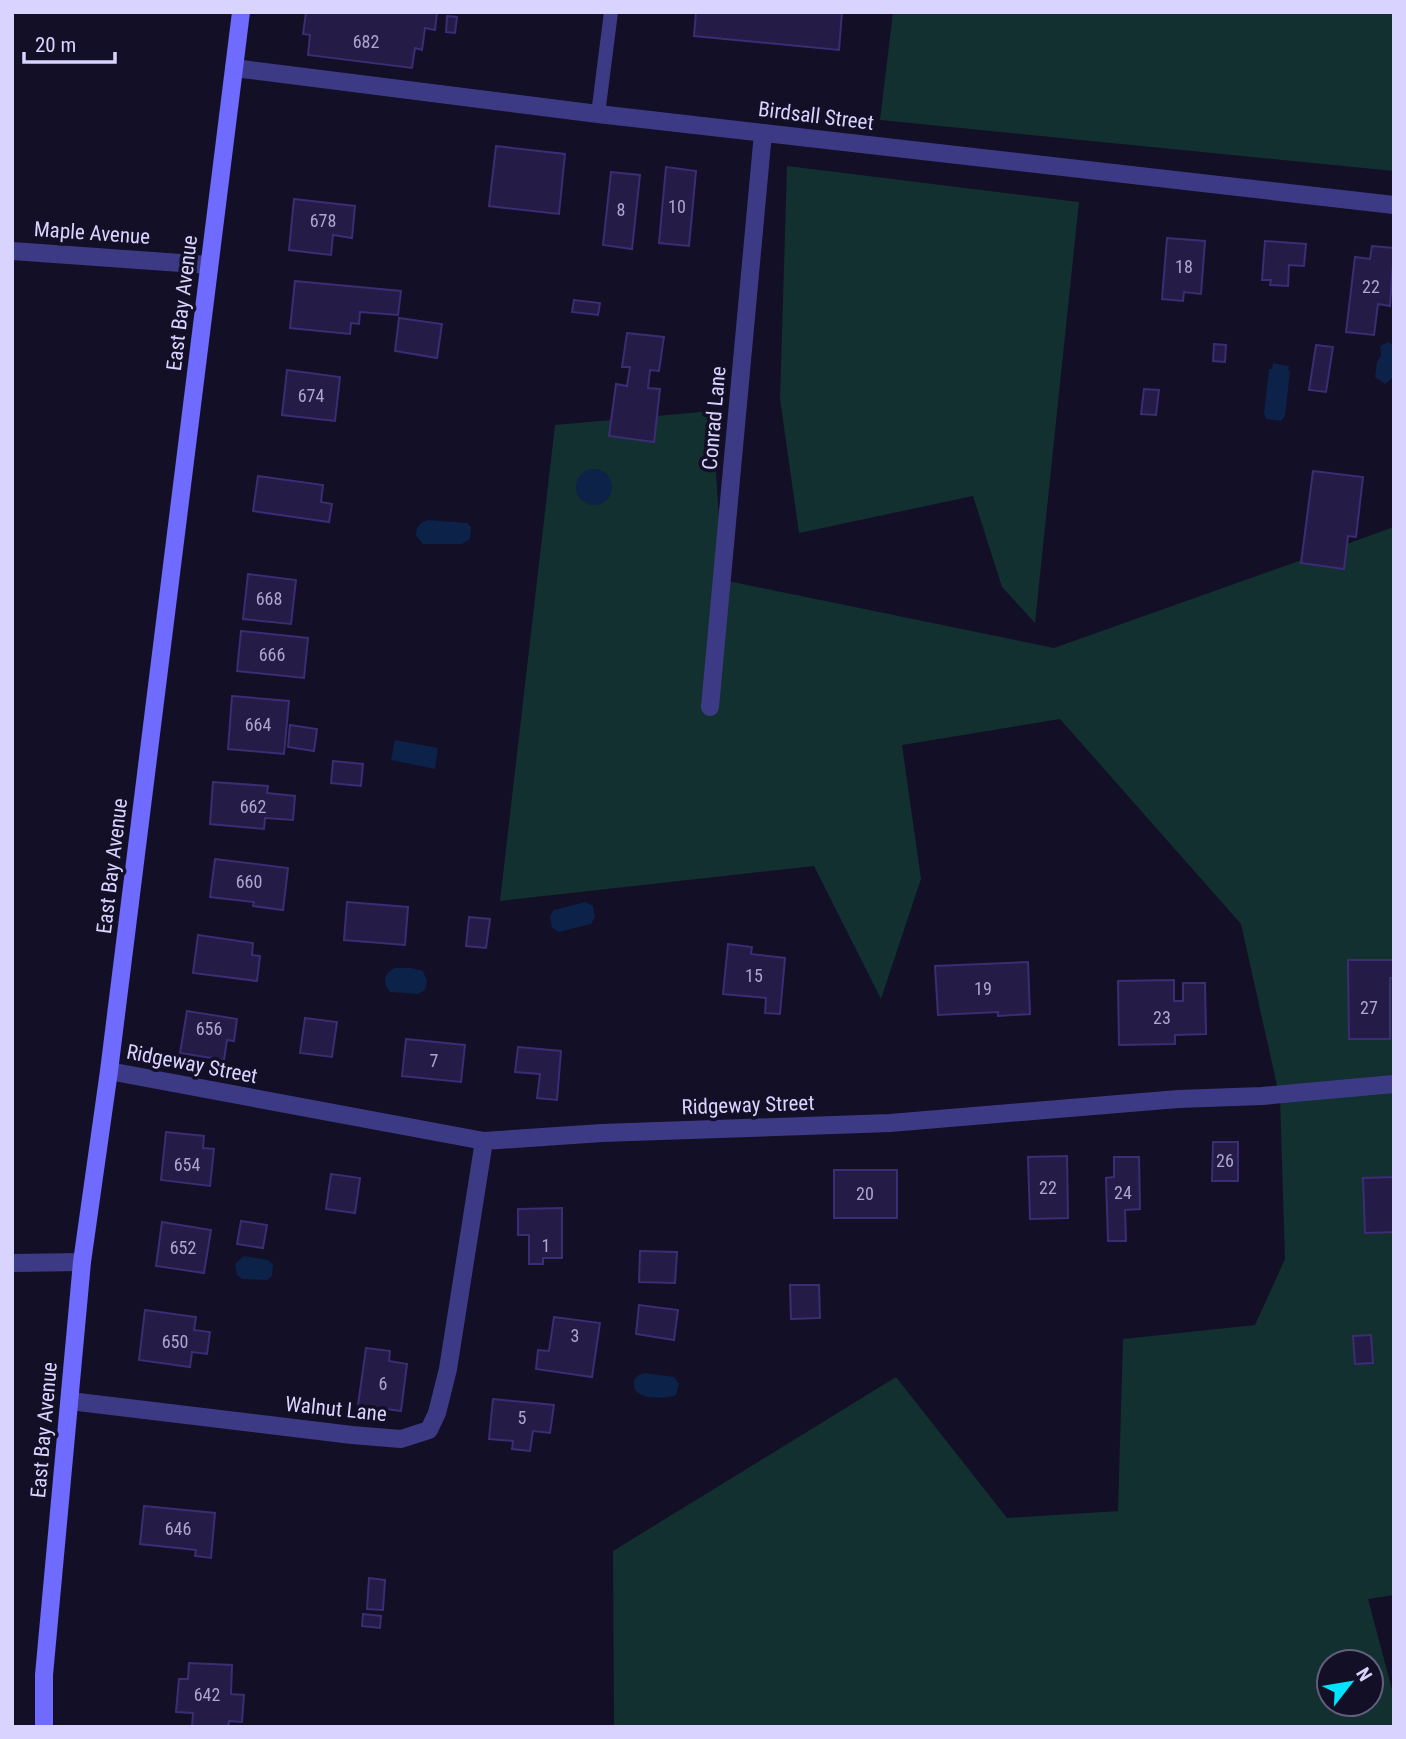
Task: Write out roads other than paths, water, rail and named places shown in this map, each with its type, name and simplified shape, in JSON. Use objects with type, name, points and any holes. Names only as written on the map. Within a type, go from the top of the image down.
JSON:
[{"type":"street","name":"East Bay Avenue","points":[[44,1727],[44,1675],[82,1262],[109,1071],[241,12]]},
{"type":"street","name":"Birdsall Street","points":[[234,68],[598,114],[1394,205]]},
{"type":"street","name":"Conrad Lane","points":[[710,706],[763,133]]},
{"type":"street","name":"Maple Avenue","points":[[12,251],[209,265]]},
{"type":"street","name":"Ridgeway Street","points":[[109,1071],[484,1141],[601,1133],[890,1123],[1394,1084]]},
{"type":"street","name":"Walnut Lane","points":[[70,1401],[401,1439],[429,1430],[437,1413],[448,1369],[484,1141]]},
{"type":"street","points":[[12,1263],[82,1262]]},
{"type":"lane","points":[[598,114],[611,12]]},
{"type":"water","points":[[1388,342],[1394,346],[1393,375],[1385,384],[1375,377],[1377,362],[1381,356],[1380,346]]},
{"type":"water","points":[[1273,363],[1289,366],[1290,371],[1285,416],[1281,421],[1266,419],[1264,413],[1269,369],[1272,369]]},
{"type":"water","points":[[594,469],[607,474],[612,487],[607,500],[594,505],[581,500],[576,487],[581,474]]},
{"type":"water","points":[[428,520],[467,523],[471,527],[470,539],[462,544],[423,544],[416,536],[417,530],[420,524]]},
{"type":"water","points":[[395,740],[438,748],[435,769],[391,760]]},
{"type":"water","points":[[585,902],[593,906],[595,917],[591,924],[559,932],[552,928],[550,916],[554,910]]},
{"type":"water","points":[[395,968],[423,971],[427,981],[425,990],[419,994],[390,992],[385,978],[388,972]]},
{"type":"water","points":[[244,1256],[268,1260],[273,1264],[272,1276],[267,1280],[242,1279],[237,1275],[235,1264]]},
{"type":"water","points":[[645,1373],[674,1377],[679,1384],[676,1395],[656,1398],[640,1394],[635,1389],[634,1380]]}]
